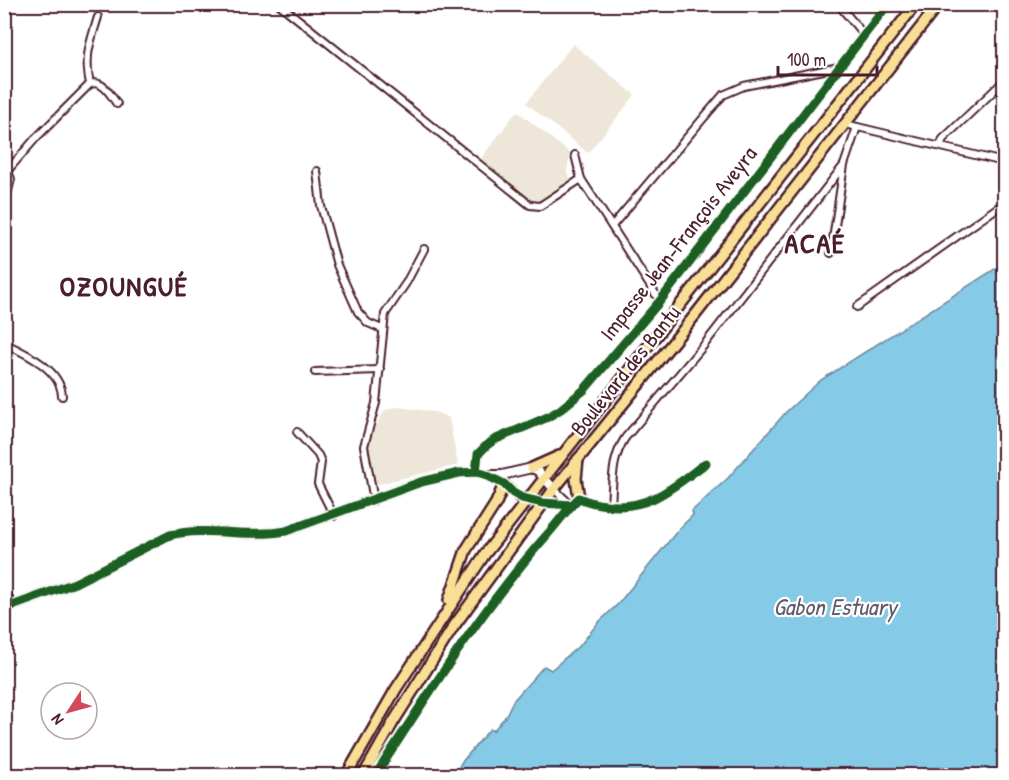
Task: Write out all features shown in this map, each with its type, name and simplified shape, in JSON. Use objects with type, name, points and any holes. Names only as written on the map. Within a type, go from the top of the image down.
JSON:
[{"type":"highway","name":"Boulevard des Bantu","points":[[346,776],[396,689],[485,554],[916,4]]},
{"type":"highway","name":"Boulevard des Bantu","points":[[363,776],[394,721],[454,626],[543,503],[696,314],[939,4]]},
{"type":"highway","points":[[532,468],[564,453]]},
{"type":"highway","points":[[578,459],[576,479],[579,498]]},
{"type":"highway","points":[[445,612],[466,550],[496,503],[504,484]]},
{"type":"street","points":[[279,4],[530,205],[540,206],[581,179]]},
{"type":"street","points":[[838,4],[864,35]]},
{"type":"street","name":"Impasse Jean-François Aveyra","points":[[480,473],[478,454],[486,446],[494,440],[548,417],[584,390],[660,300],[888,4]]},
{"type":"street","points":[[90,84],[86,65],[98,17]]},
{"type":"street","points":[[612,226],[723,95],[744,86],[839,66]]},
{"type":"street","points":[[940,146],[943,139],[1005,81]]},
{"type":"street","points":[[9,169],[35,138],[90,84],[96,82],[102,84],[117,104]]},
{"type":"street","points":[[844,123],[1005,162]]},
{"type":"street","points":[[831,253],[844,165],[857,127]]},
{"type":"street","points":[[575,155],[581,179],[660,300]]},
{"type":"street","points":[[4,161],[11,179],[4,207]]},
{"type":"street","points":[[611,506],[614,461],[626,438],[704,345],[844,165]]},
{"type":"street","points":[[317,171],[321,206],[337,265],[358,312],[368,323],[382,329]]},
{"type":"street","points":[[857,308],[1005,203]]},
{"type":"street","points":[[374,501],[364,446],[374,413],[380,370],[382,329],[385,314],[406,283],[424,249]]},
{"type":"street","points":[[4,343],[24,353],[47,370],[59,382],[63,396]]},
{"type":"street","points":[[315,372],[380,370]]},
{"type":"street","points":[[297,432],[318,455],[321,462],[318,484],[334,516]]},
{"type":"street","points":[[375,776],[467,635],[518,568],[571,505],[579,498],[611,506],[625,506],[652,500],[706,463]]},
{"type":"street","points":[[4,588],[8,607],[75,584],[170,535],[187,531],[275,533],[334,516],[435,478],[459,473],[502,476],[532,468],[538,471],[571,505]]},
{"type":"street","points":[[480,473],[504,484],[513,493],[527,499],[543,503],[571,505]]},
{"type":"shaded area","points":[[573,44],[635,95],[588,153],[526,103]]},
{"type":"shaded area","points":[[517,111],[570,153],[567,172],[572,182],[538,206],[479,161]]},
{"type":"shaded area","points":[[397,407],[435,412],[449,418],[458,465],[374,485],[368,438],[385,410]]},
{"type":"water","name":"Gabon Estuary","points":[[1004,263],[1004,775],[455,775],[461,763],[490,729],[493,731],[505,717],[513,701],[544,666],[551,670],[581,644],[693,515],[692,511],[728,478],[787,411],[821,380]]},
{"type":"cycle path","points":[[476,472],[478,454],[486,446],[494,440],[548,417],[584,390],[660,301],[888,4]]},
{"type":"cycle path","points":[[375,776],[499,593],[579,498],[592,503],[621,506],[648,501],[706,463]]},
{"type":"cycle path","points":[[4,609],[75,583],[170,535],[199,532],[272,533],[286,531],[421,482],[459,473],[484,474],[504,484],[522,498],[543,503],[571,505]]},
{"type":"district","name":"ACAÉ","points":[[815,243]]},
{"type":"district","name":"OZOUNGUÉ","points":[[124,286]]}]
